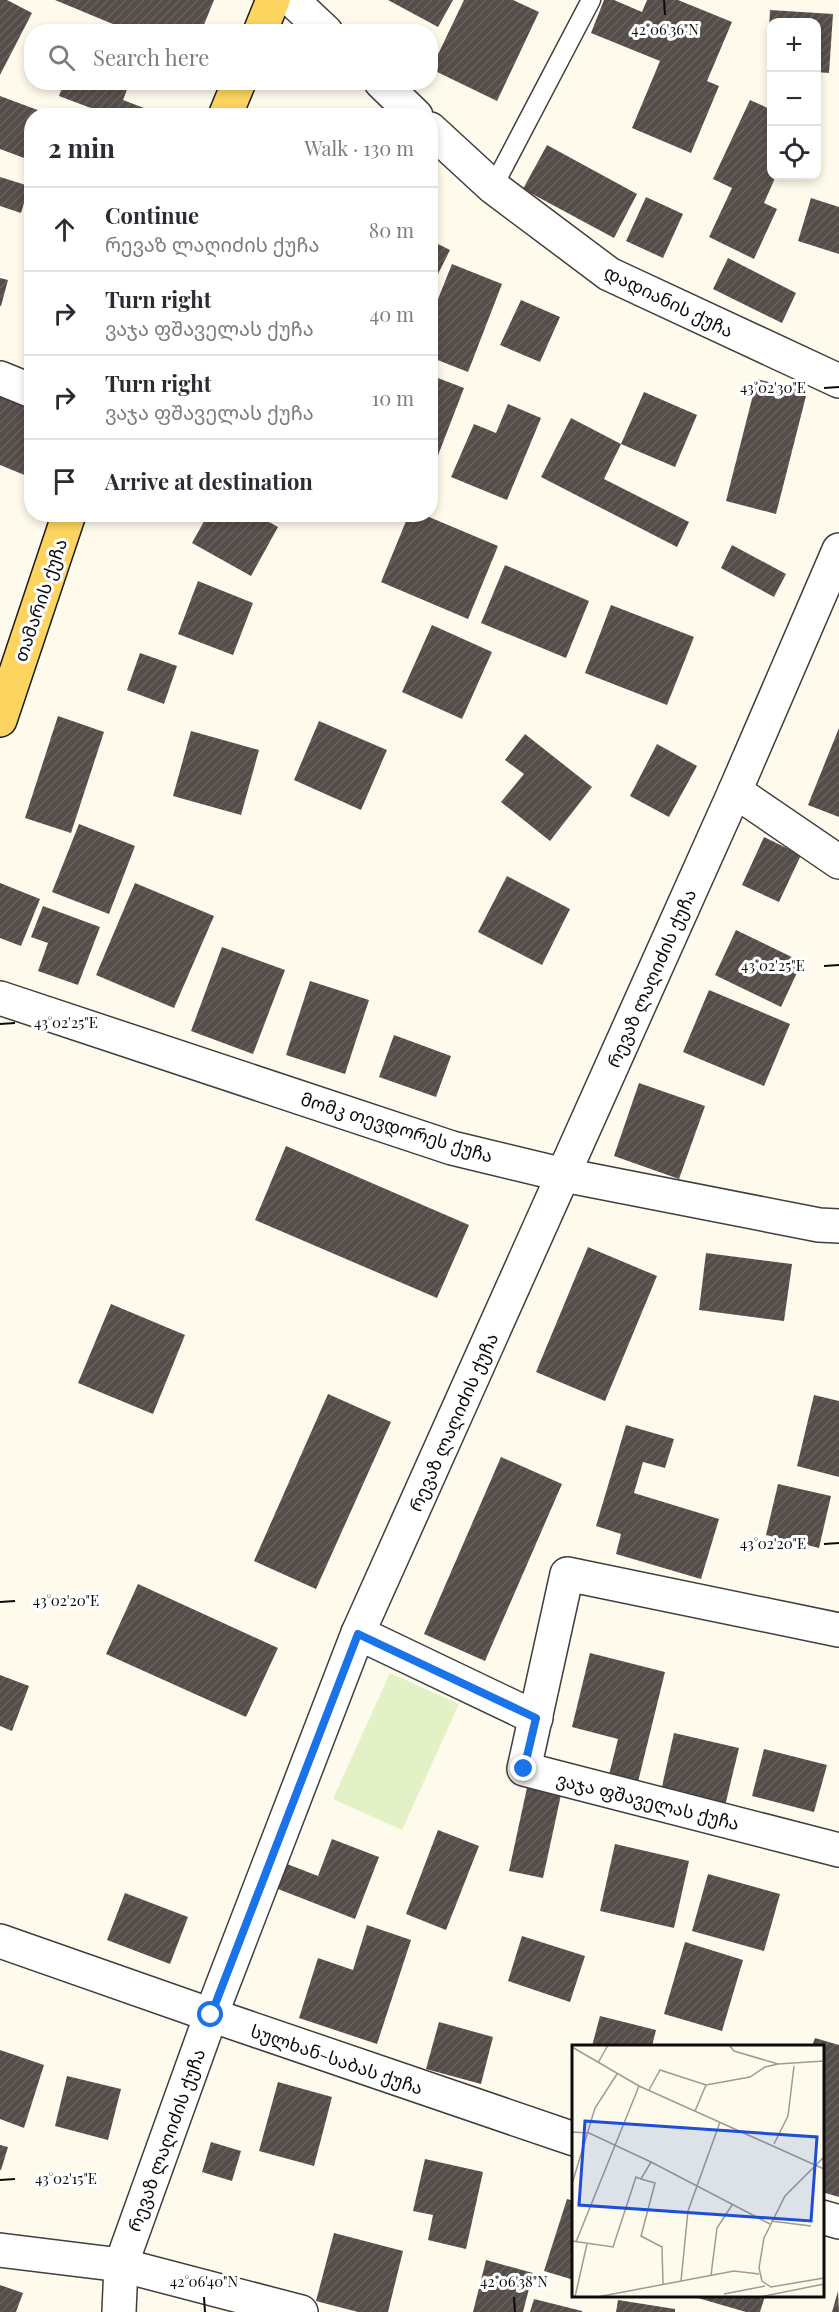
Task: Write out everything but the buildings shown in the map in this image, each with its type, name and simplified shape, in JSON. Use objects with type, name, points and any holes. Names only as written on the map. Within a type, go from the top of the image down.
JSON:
[{"type":"main road","points":[[263,24],[273,0]]},
{"type":"main road","points":[[228,108],[236,90]]},
{"type":"main road","name":"თამარის ქუჩა","points":[[0,720],[66,522]]},
{"type":"street","points":[[292,0],[318,24]]},
{"type":"street","points":[[389,90],[408,108]]},
{"type":"street","name":"დადიანის ქუჩა","points":[[438,136],[493,187],[609,274],[839,381]]},
{"type":"street","points":[[0,378],[24,388]]},
{"type":"street","name":"რევაზ ლაღიძის ქუჩა","points":[[119,2312],[121,2265],[211,2015],[358,1634],[735,791],[839,550]]},
{"type":"street","points":[[735,791],[839,862]]},
{"type":"street","name":"მომკ თევდორეს ქუჩა","points":[[0,998],[452,1148],[564,1175],[819,1225],[839,1226]]},
{"type":"street","points":[[358,1634],[536,1718],[567,1574],[839,1630]]},
{"type":"street","name":"ვაჯა ფშაველას ქუჩა","points":[[536,1718],[524,1769],[839,1850]]},
{"type":"street","name":"სულხან-საბას ქუჩა","points":[[0,1941],[572,2139]]},
{"type":"street","points":[[824,2218],[839,2222]]},
{"type":"street","points":[[0,2250],[121,2265],[301,2312]]},
{"type":"lane","points":[[493,187],[591,0]]},
{"type":"green space","points":[[390,1673],[459,1704],[402,1830],[333,1799]]},
{"type":"route","points":[[211,2015],[358,1634],[536,1718],[524,1769]]}]
